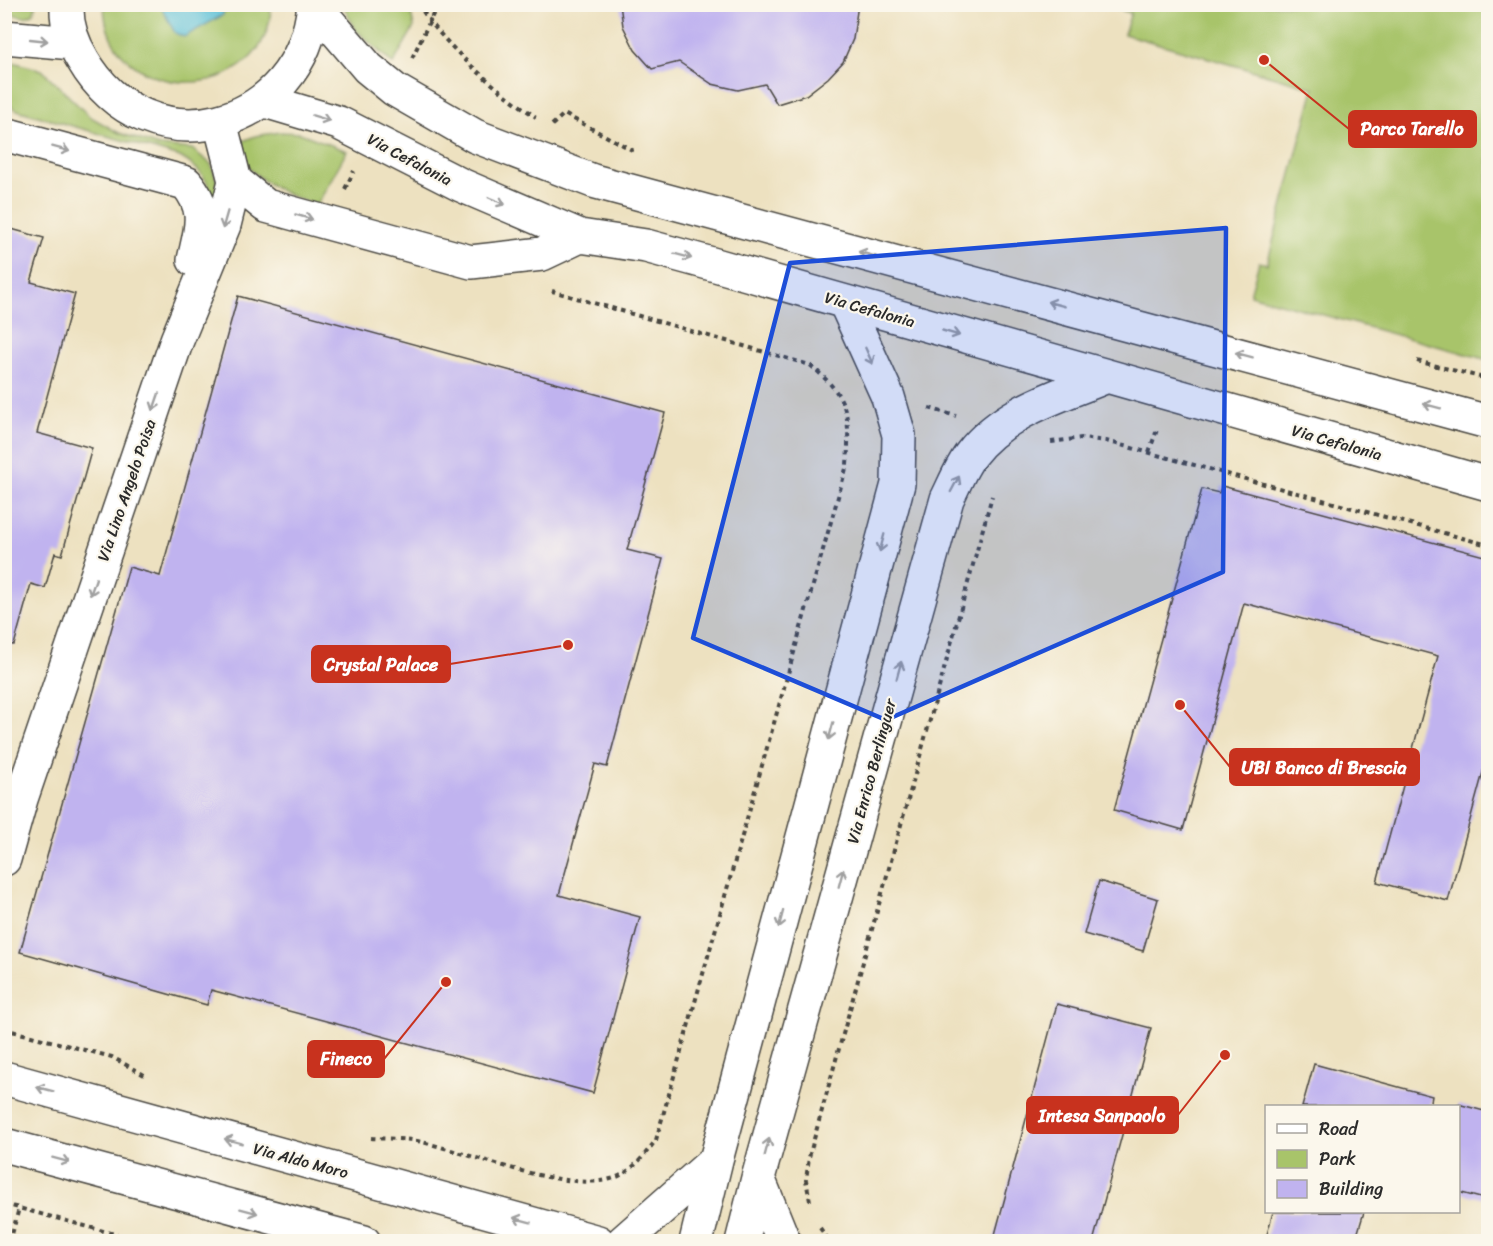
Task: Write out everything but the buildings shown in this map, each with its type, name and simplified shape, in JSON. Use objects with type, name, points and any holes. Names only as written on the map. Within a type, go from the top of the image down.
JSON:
[{"type":"street","points":[[67,4],[73,43],[96,82],[132,111],[174,125],[220,122],[244,114],[265,101],[291,74],[308,42],[314,5]]},
{"type":"street","points":[[314,5],[368,68],[395,90],[475,135],[593,181],[1488,422]]},
{"type":"street","points":[[4,37],[73,43]]},
{"type":"street","name":"Via Cefalonia","points":[[265,101],[339,123],[461,185],[580,236],[645,246],[1488,484]]},
{"type":"street","name":"Via Lino Angelo Poisa","points":[[4,859],[13,797],[177,340],[224,225],[235,181],[220,122]]},
{"type":"street","points":[[4,134],[186,183],[198,197],[203,219],[177,340]]},
{"type":"street","points":[[235,181],[266,206],[471,262],[542,254],[580,236]]},
{"type":"street","points":[[696,1242],[898,484],[898,435],[888,397],[845,302]]},
{"type":"street","name":"Via Enrico Berlinguer","points":[[741,1242],[947,499],[970,454],[999,427],[1038,403],[1105,377]]},
{"type":"street","name":"Via Aldo Moro","points":[[4,1078],[598,1242]]},
{"type":"street","points":[[5,1146],[364,1242]]},
{"type":"street","points":[[623,1242],[716,1160]]},
{"type":"street","points":[[759,1178],[784,1242]]},
{"type":"path","points":[[418,4],[430,23],[507,97],[541,121]]},
{"type":"path","points":[[408,65],[438,4]]},
{"type":"path","points":[[550,127],[564,114],[639,153]]},
{"type":"path","points":[[368,1138],[415,1140],[568,1182],[595,1182],[620,1176],[639,1162],[656,1140],[847,465],[846,411],[832,383],[810,365],[789,357],[543,288]]},
{"type":"path","points":[[1408,359],[1488,379]]},
{"type":"path","points":[[832,383],[1053,442]]},
{"type":"path","points":[[1042,446],[1082,438],[1106,441],[1488,545]]},
{"type":"path","points":[[810,1203],[806,1180],[809,1157],[994,489]]},
{"type":"path","points":[[4,1029],[112,1057],[152,1079]]},
{"type":"path","points":[[4,1204],[144,1242]]},
{"type":"path","points":[[10,1242],[19,1208]]},
{"type":"path","points":[[819,1225],[830,1242]]},
{"type":"highlighted area","points":[[1226,228],[1223,572],[886,720],[693,638],[790,263]]},
{"type":"green space","points":[[271,4],[264,38],[245,62],[219,77],[188,82],[158,78],[131,63],[112,39],[104,5]]},
{"type":"green space","points":[[4,5],[36,5],[33,14],[25,17],[5,13]]},
{"type":"green space","points":[[343,5],[409,5],[414,27],[393,64],[356,30]]},
{"type":"green space","points":[[1103,5],[1488,5],[1488,360],[1250,295],[1259,262],[1267,264],[1314,88],[1124,34],[1131,13]]},
{"type":"green space","points":[[5,60],[42,70],[89,116],[119,133],[159,146],[192,149],[211,164],[220,190],[213,199],[201,174],[180,157],[17,110],[5,102]]},
{"type":"green space","points":[[280,132],[300,133],[347,151],[317,205],[273,186],[255,173],[237,155],[238,143],[255,136]]},
{"type":"water","points":[[225,4],[223,15],[184,37],[175,33],[160,5]]},
{"type":"place","name":"Parco Tarello","points":[[1264,60]]},
{"type":"place","name":"Crystal Palace","points":[[568,645]]},
{"type":"place","name":"UBI Banco di Brescia","points":[[1180,705]]},
{"type":"place","name":"Fineco","points":[[446,982]]},
{"type":"place","name":"Intesa Sanpaolo","points":[[1225,1055]]}]
